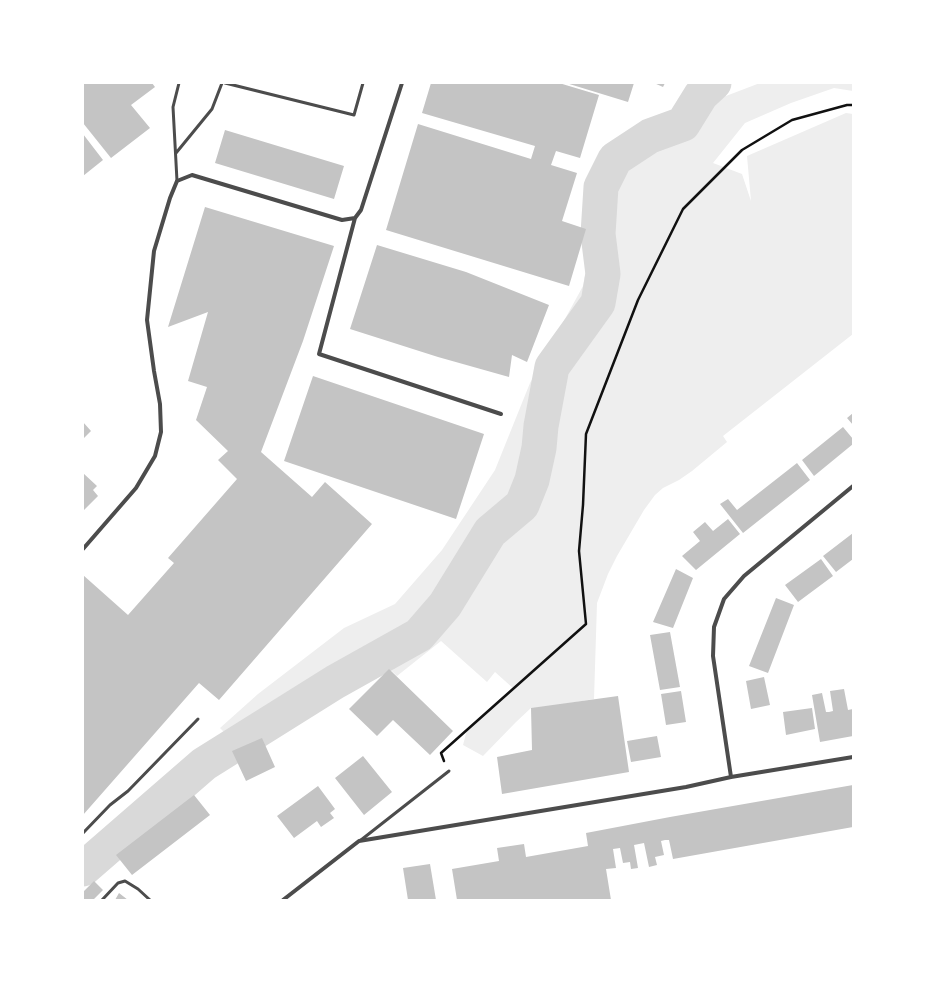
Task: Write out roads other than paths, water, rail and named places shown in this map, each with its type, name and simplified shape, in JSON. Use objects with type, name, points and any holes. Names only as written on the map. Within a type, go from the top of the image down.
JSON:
[{"type":"street","points":[[402,83],[361,210],[355,218],[319,354],[500,414]]},
{"type":"street","points":[[83,549],[136,488],[155,456],[160,432],[160,404],[147,320],[154,252],[170,198],[177,181],[192,175],[342,220],[355,218]]},
{"type":"street","points":[[731,777],[713,656],[714,627],[724,599],[744,576],[853,486]]},
{"type":"street","points":[[283,900],[359,841],[686,787],[731,777],[853,757]]},
{"type":"lane","points":[[177,181],[173,107],[179,83]]},
{"type":"lane","points":[[176,153],[212,109],[222,83]]},
{"type":"lane","points":[[226,83],[354,115],[364,83]]},
{"type":"lane","points":[[83,833],[110,805],[128,791],[198,719]]},
{"type":"lane","points":[[359,841],[448,771]]},
{"type":"lane","points":[[102,900],[118,883],[126,882],[138,889],[150,900]]},
{"type":"waterway","points":[[83,869],[204,764],[335,682],[419,635],[445,605],[490,532],[522,505],[532,480],[539,448],[541,426],[552,367],[598,303],[603,274],[598,234],[601,187],[615,159],[650,136],[683,124],[701,95],[714,83]]}]
